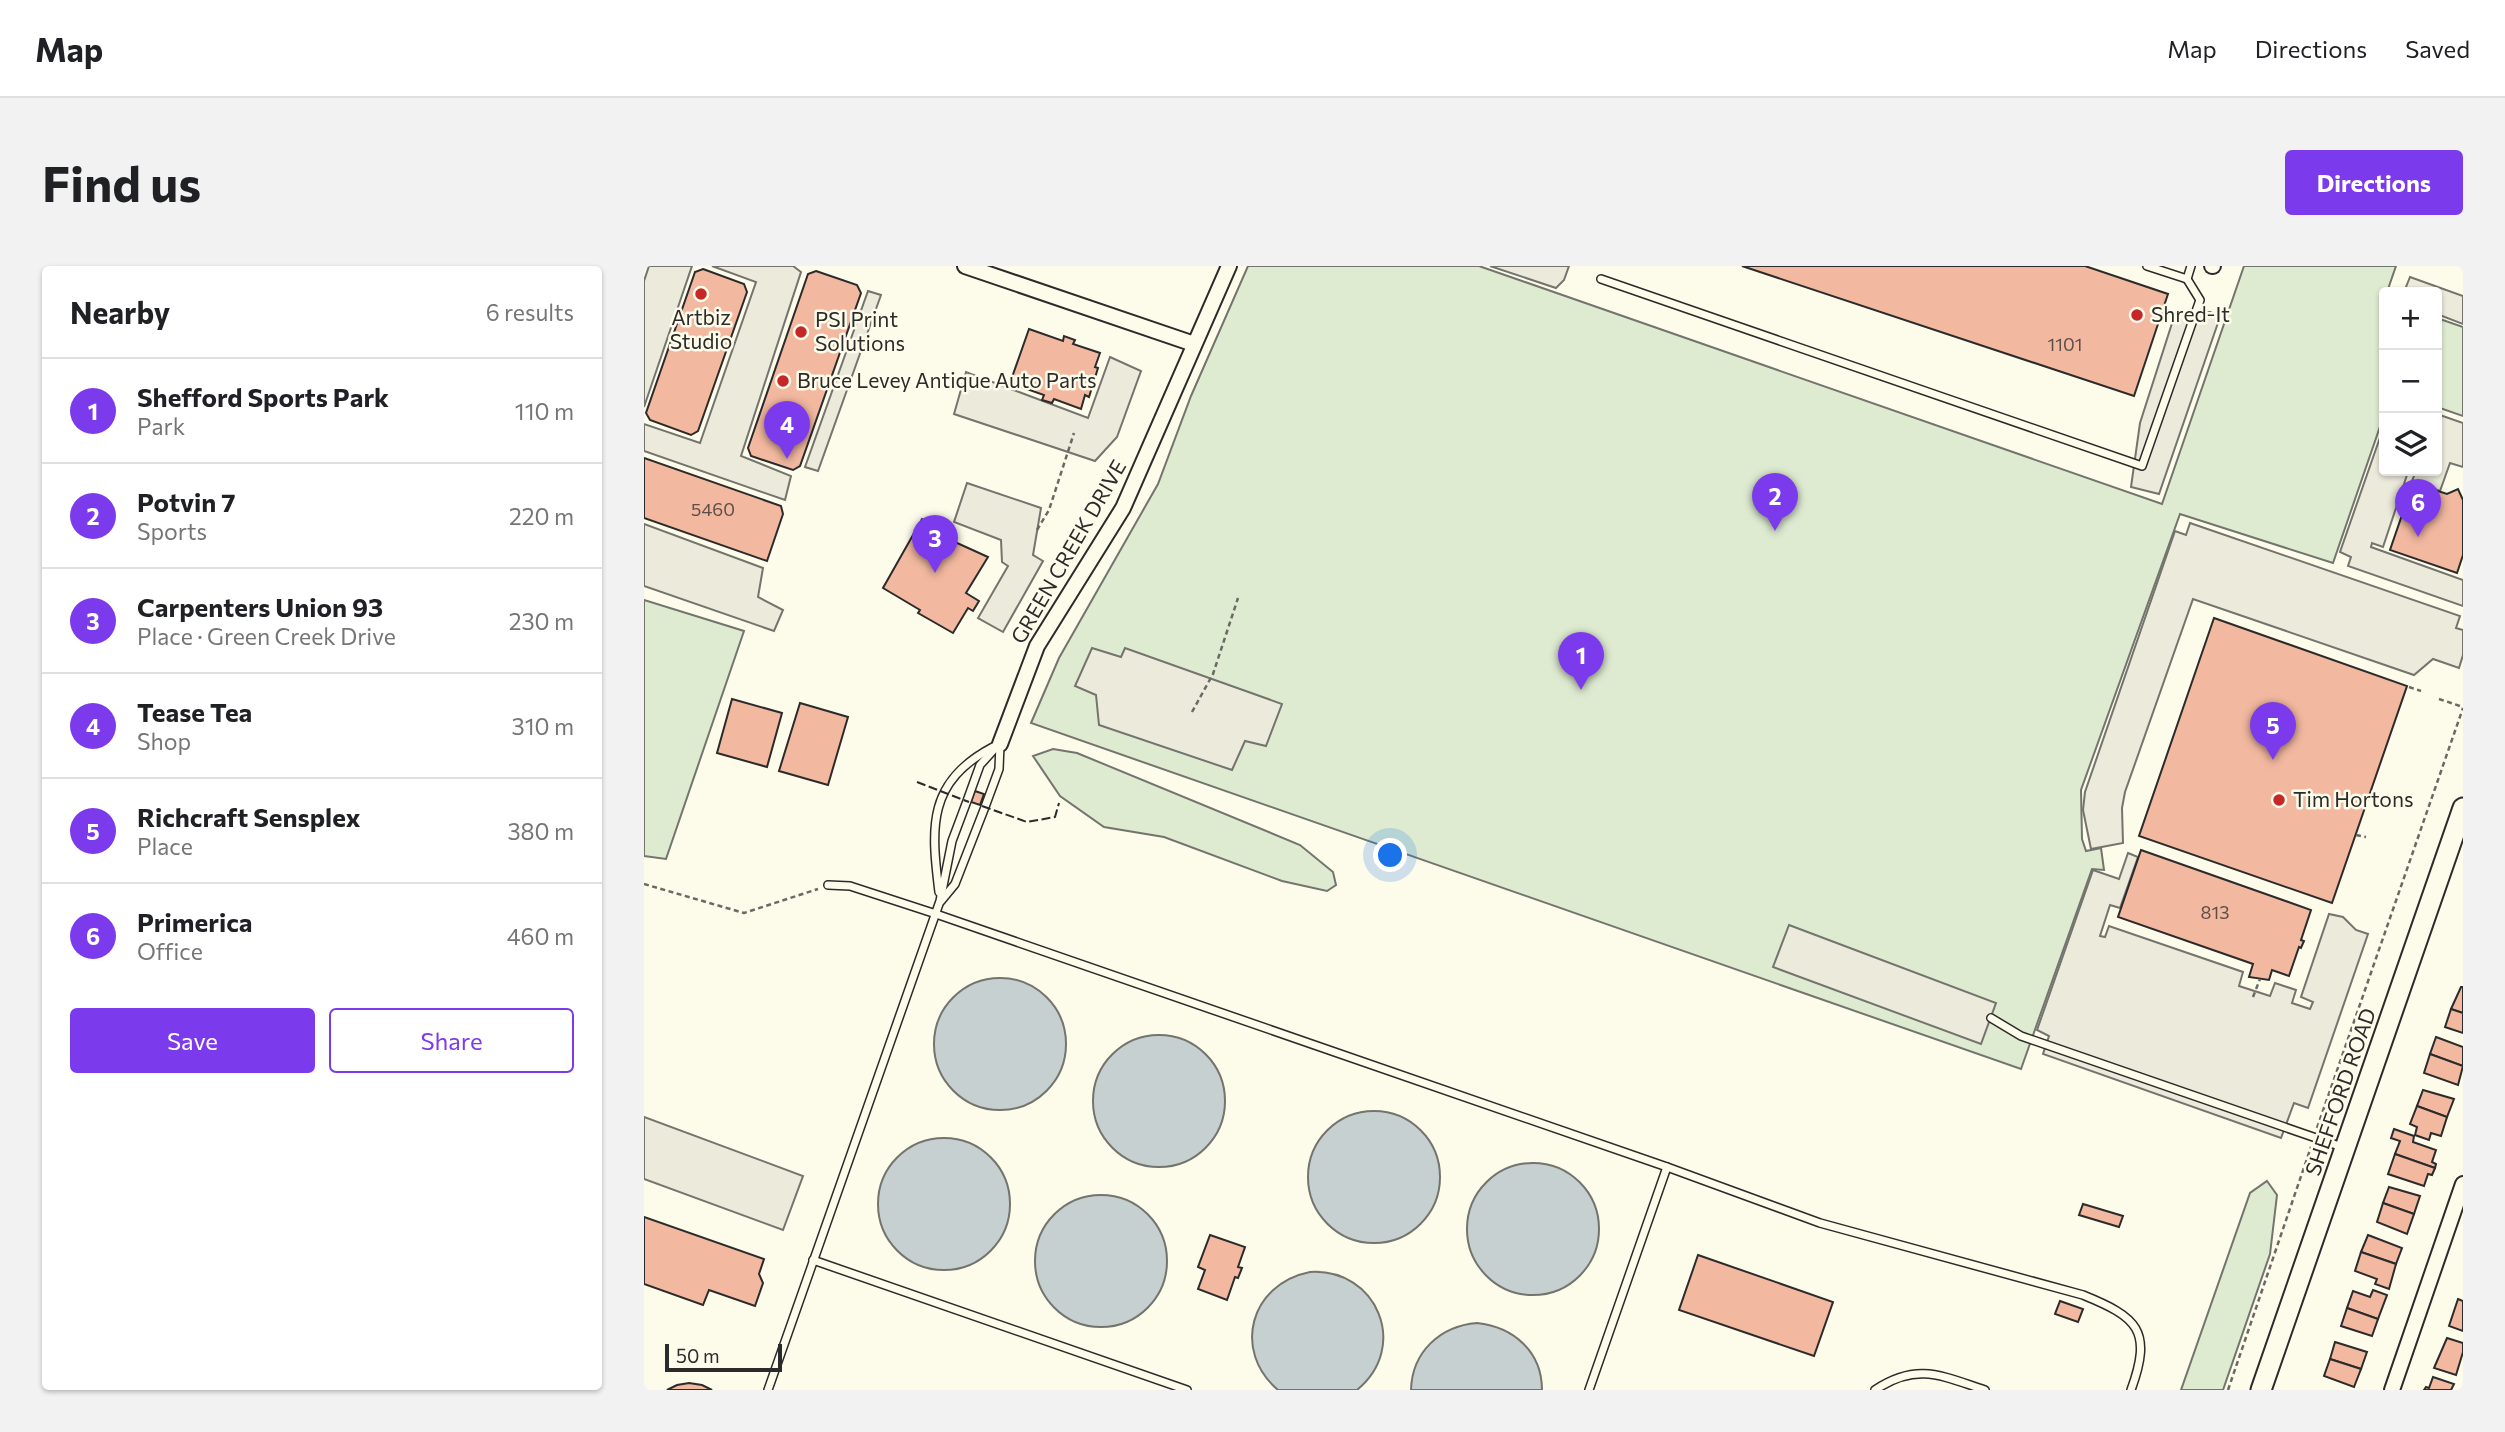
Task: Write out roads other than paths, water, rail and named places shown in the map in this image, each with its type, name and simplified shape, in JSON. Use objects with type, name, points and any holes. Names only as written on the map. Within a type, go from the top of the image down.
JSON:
[{"type":"street","points":[[965,266],[1194,344]]},
{"type":"street","name":"GREEN CREEK DRIVE","points":[[1000,744],[1037,646],[1122,508],[1229,266]]},
{"type":"street","name":"SHEFFORD ROAD","points":[[2261,1390],[2463,808]]},
{"type":"street","points":[[2392,1390],[2463,1184]]},
{"type":"lane","points":[[1601,279],[2142,466],[2200,300],[2187,279],[2147,266]]},
{"type":"lane","points":[[2187,279],[2190,266]]},
{"type":"lane","points":[[768,1390],[936,914],[952,841],[980,765],[1000,744]]},
{"type":"lane","points":[[940,901],[933,848],[940,799],[969,761],[1000,744]]},
{"type":"lane","points":[[940,901],[955,884],[985,807],[999,769],[1000,744]]},
{"type":"lane","points":[[828,885],[850,886],[936,914],[1667,1167],[1820,1223],[2071,1291],[2108,1305],[2128,1317],[2137,1332],[2141,1347],[2140,1363],[2131,1390]]},
{"type":"lane","points":[[1991,1018],[2021,1036],[2346,1148]]},
{"type":"lane","points":[[1588,1390],[1667,1167]]},
{"type":"lane","points":[[813,1260],[1187,1390]]},
{"type":"lane","points":[[1875,1390],[1891,1380],[1920,1372],[1933,1373],[1985,1390]]},
{"type":"place","name":"Artbiz Studio","points":[[701,294]]},
{"type":"place","name":"Shred-It","points":[[2137,315]]},
{"type":"place","name":"PSI Print Solutions","points":[[801,332]]},
{"type":"place","name":"Bruce Levey Antique Auto Parts","points":[[783,381]]},
{"type":"place","name":"Tease Tea","points":[[787,459]]},
{"type":"place","name":"Potvin 7","points":[[1775,531]]},
{"type":"place","name":"Primerica","points":[[2418,537]]},
{"type":"place","name":"Carpenters Union 93","points":[[935,573]]},
{"type":"place","name":"Shefford Sports Park","points":[[1581,690]]},
{"type":"place","name":"Richcraft Sensplex","points":[[2273,760]]},
{"type":"place","name":"Tim Hortons","points":[[2279,800]]}]
